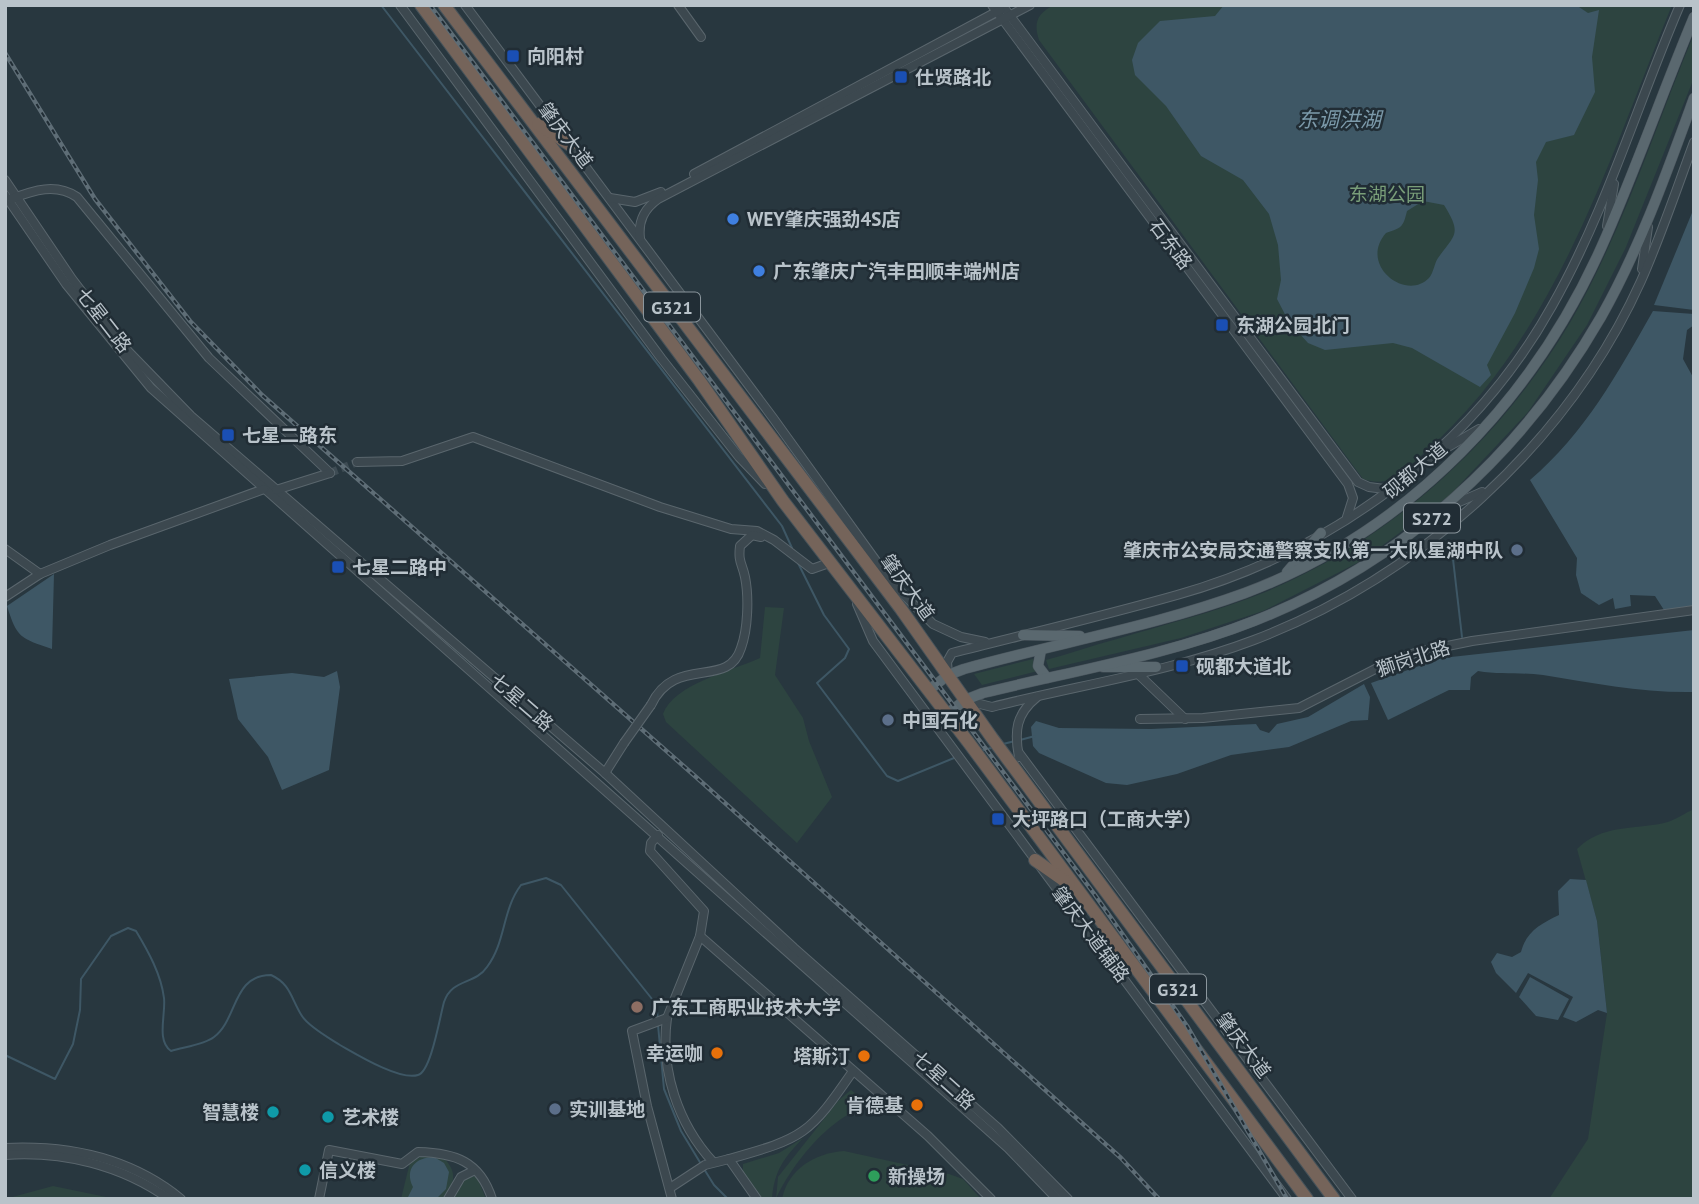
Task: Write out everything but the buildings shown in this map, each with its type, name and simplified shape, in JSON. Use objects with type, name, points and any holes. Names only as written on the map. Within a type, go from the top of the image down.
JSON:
[{"type":"highway","name":"肇庆大道","points":[[421,5],[699,380],[829,563],[969,743],[1307,1199]]},
{"type":"highway","name":"肇庆大道","points":[[444,5],[901,608],[992,738],[1012,755],[1023,779],[1334,1199]]},
{"type":"highway","points":[[528,118],[570,145]]},
{"type":"highway","points":[[1035,860],[1078,890]]},
{"type":"highway","points":[[1107,954],[1118,944]]},
{"type":"main road","name":"砚都大道","points":[[929,690],[948,675],[1201,607],[1282,577],[1384,517],[1450,465],[1491,422],[1524,381],[1560,327],[1606,238],[1694,17]]},
{"type":"main road","name":"S272","points":[[947,714],[965,700],[1200,638],[1280,610],[1366,565],[1443,509],[1488,468],[1550,394],[1601,315],[1649,214],[1694,98]]},
{"type":"main road","points":[[1282,577],[1321,533]]},
{"type":"main road","points":[[1023,635],[1091,636]]},
{"type":"main road","points":[[1041,650],[1038,666],[1047,678]]},
{"type":"main road","points":[[1088,667],[1156,667]]},
{"type":"street","points":[[400,5],[662,358],[739,457],[783,501]]},
{"type":"street","points":[[465,5],[892,583],[922,615],[944,631],[991,643]]},
{"type":"street","points":[[678,5],[701,37]]},
{"type":"street","points":[[640,239],[641,218],[648,206],[658,199],[1030,5]]},
{"type":"street","points":[[948,675],[947,662],[952,653],[1178,595],[1252,567],[1321,533],[1392,491],[1437,453],[1483,405],[1530,343],[1571,270],[1616,171],[1680,5]]},
{"type":"street","points":[[610,198],[635,202],[653,196],[1001,7]]},
{"type":"street","name":"石东路","points":[[1001,7],[1348,484],[1353,498],[1348,517]]},
{"type":"street","name":"石东路","points":[[1007,18],[1358,482],[1369,488],[1392,491]]},
{"type":"street","points":[[965,700],[992,708],[1253,640],[1345,597],[1413,554],[1490,489],[1575,391],[1640,282],[1694,142]]},
{"type":"street","points":[[1606,238],[1616,171]]},
{"type":"street","name":"七星二路","points":[[5,180],[8,199],[66,284],[136,372],[264,489],[791,952],[1008,1148],[1057,1199]]},
{"type":"street","points":[[8,199],[51,188],[77,197],[209,358],[330,473],[276,490]]},
{"type":"street","name":"七星二路","points":[[8,199],[125,348],[191,416],[604,773],[791,952],[998,1128],[1068,1199]]},
{"type":"street","points":[[1640,282],[1649,214]]},
{"type":"street","points":[[1437,453],[1491,422]]},
{"type":"street","points":[[357,462],[402,461],[473,437],[660,507],[731,528],[757,531],[774,540],[812,569],[829,563]]},
{"type":"street","points":[[5,597],[40,575],[123,540],[264,489]]},
{"type":"street","points":[[1443,509],[1490,489]]},
{"type":"street","points":[[604,773],[651,705],[658,689],[670,680],[719,670],[737,659],[742,646],[746,596],[745,576],[738,562],[740,546],[752,535],[774,540]]},
{"type":"street","points":[[5,549],[40,575]]},
{"type":"street","points":[[869,566],[892,583],[901,608]]},
{"type":"street","name":"肇庆大道辅路","points":[[853,595],[873,641],[1287,1199]]},
{"type":"street","name":"獅岗北路","points":[[1140,719],[1185,719],[1299,708],[1390,662],[1472,640],[1694,610]]},
{"type":"street","points":[[1136,672],[1185,719]]},
{"type":"street","points":[[1039,695],[1022,711],[1012,755],[1053,801],[1352,1199]]},
{"type":"street","points":[[1023,779],[1053,801]]},
{"type":"street","points":[[658,835],[651,843],[650,851],[704,911],[700,936],[667,1018],[665,1032],[673,1093],[695,1143],[709,1164]]},
{"type":"street","points":[[700,936],[928,1136],[991,1199]]},
{"type":"street","points":[[667,1018],[632,1031],[647,1106],[672,1199]]},
{"type":"street","points":[[670,1188],[709,1164],[781,1144],[802,1133],[822,1115],[853,1071]]},
{"type":"street","points":[[5,1148],[47,1148],[97,1156],[138,1172],[181,1199]]},
{"type":"street","points":[[319,1199],[329,1150],[402,1164],[418,1152],[455,1156],[465,1160],[487,1183],[492,1199]]},
{"type":"street","points":[[5,1155],[44,1155],[93,1163],[136,1180],[169,1199]]},
{"type":"street","points":[[729,1159],[757,1199]]},
{"type":"street","points":[[448,1199],[461,1177],[473,1171]]},
{"type":"green space","name":"东调洪湖","points":[[1054,5],[1672,5],[1600,185],[1574,244],[1544,301],[1510,356],[1471,406],[1404,471],[1382,482],[1363,479],[1039,40],[1038,19]]},
{"type":"green space","points":[[1694,34],[1694,78],[1626,247],[1587,325],[1528,412],[1449,496],[1363,560],[1263,611],[1181,638],[1049,669],[1046,660],[1227,606],[1311,571],[1356,545],[1399,515],[1477,446],[1543,365],[1590,287],[1622,216]]},
{"type":"green space","points":[[765,607],[784,608],[775,675],[803,718],[809,741],[832,797],[797,843],[666,722],[663,714],[679,694],[691,687],[760,658]]},
{"type":"green space","points":[[1033,659],[1038,671],[982,685],[974,674]]},
{"type":"green space","points":[[1694,809],[1694,1199],[1549,1199],[1588,1139],[1607,1013],[1597,921],[1577,849],[1597,835],[1618,829],[1664,823]]},
{"type":"green space","points":[[851,1090],[871,1106],[842,1118],[828,1129],[803,1156],[776,1199],[778,1177],[839,1100]]},
{"type":"green space","points":[[803,1138],[781,1165],[772,1199],[761,1199],[743,1173],[743,1164],[779,1153]]},
{"type":"green space","name":"新操场","points":[[844,1151],[949,1174],[963,1179],[981,1199],[782,1199],[790,1179],[804,1164],[823,1155]]},
{"type":"green space","points":[[427,1154],[444,1158],[453,1173],[445,1199],[401,1199],[410,1162]]},
{"type":"green space","points":[[477,1177],[486,1199],[453,1199],[466,1178]]},
{"type":"green space","points":[[53,1186],[111,1198],[112,1199],[5,1199]]},
{"type":"water","name":"东调洪湖","points":[[1224,5],[1576,5],[1588,13],[1599,10],[1592,57],[1595,92],[1574,135],[1546,142],[1536,162],[1538,180],[1534,215],[1539,249],[1515,313],[1487,365],[1491,375],[1480,387],[1412,348],[1393,343],[1325,350],[1308,343],[1289,322],[1277,299],[1281,280],[1278,245],[1269,214],[1243,180],[1201,156],[1166,106],[1135,75],[1132,60],[1138,43],[1160,21],[1215,16]],"holes":[[[1423,201],[1444,205],[1455,229],[1432,273],[1419,284],[1409,286],[1398,283],[1381,268],[1378,257],[1379,245],[1386,233],[1401,227],[1407,211]]]},
{"type":"water","points":[[1694,208],[1694,310],[1654,305]]},
{"type":"water","points":[[1653,311],[1694,314],[1694,325],[1687,330],[1683,359],[1694,379],[1694,607],[1664,610],[1655,596],[1630,595],[1631,606],[1615,609],[1613,598],[1599,605],[1581,593],[1576,575],[1577,558],[1530,480],[1550,462],[1584,422],[1613,380]]},
{"type":"water","points":[[54,574],[52,649],[21,635],[7,606]]},
{"type":"water","points":[[1694,630],[1694,692],[1637,689],[1543,675],[1478,671],[1471,677],[1470,690],[1449,690],[1388,720],[1371,683],[1442,658]]},
{"type":"water","points":[[337,671],[340,687],[329,770],[282,790],[268,757],[238,719],[229,679],[292,673],[324,677]]},
{"type":"water","points":[[1364,684],[1370,697],[1368,720],[1351,721],[1289,747],[1231,755],[1177,774],[1127,785],[1106,783],[1039,753],[1033,746],[1031,727],[1036,721],[1059,728],[1151,729],[1256,724],[1260,730],[1269,733],[1277,724],[1308,717]]},
{"type":"water","points":[[1570,879],[1586,880],[1597,921],[1607,1013],[1598,1010],[1576,1022],[1563,1017],[1573,997],[1528,973],[1516,993],[1496,973],[1491,962],[1497,953],[1512,957],[1521,952],[1526,939],[1535,929],[1559,915],[1558,891]]},
{"type":"water","points":[[1530,977],[1569,999],[1558,1020],[1536,1016],[1519,997]]},
{"type":"water","points":[[434,1157],[444,1163],[449,1172],[446,1189],[436,1199],[407,1199],[413,1187],[410,1175],[413,1165],[422,1159]]},
{"type":"waterway","points":[[381,5],[782,526],[792,548]]},
{"type":"waterway","points":[[1453,559],[1462,637]]},
{"type":"waterway","points":[[798,563],[824,615],[849,649],[845,658],[817,683],[887,776],[898,781],[954,758]]},
{"type":"waterway","points":[[1020,740],[1035,736]]},
{"type":"waterway","points":[[1003,744],[1015,741]]},
{"type":"waterway","points":[[980,751],[991,748]]},
{"type":"waterway","points":[[5,1055],[55,1079],[73,1044],[80,1010],[81,979],[111,936],[128,928],[136,931],[160,980],[164,998],[164,1041],[171,1051],[214,1037],[228,1020],[237,999],[249,982],[271,975],[287,987],[302,1016],[320,1032],[378,1066],[400,1074],[418,1075],[423,1072],[431,1054],[448,994],[487,967],[498,947],[510,905],[521,885],[546,878],[561,885],[656,1004],[658,1019]]},
{"type":"waterway","points":[[658,1025],[664,1089],[681,1131],[701,1164]]},
{"type":"waterway","points":[[704,1169],[714,1185],[728,1199]]},
{"type":"tunnel","points":[[330,473],[357,462]]},
{"type":"railway","points":[[430,5],[1095,895],[1187,1026],[1287,1199]]},
{"type":"railway","points":[[5,53],[95,199],[190,321],[262,395],[696,777],[1121,1158],[1159,1199]]},
{"type":"place","name":"向阳村","points":[[513,56]]},
{"type":"place","name":"仕贤路北","points":[[901,77]]},
{"type":"place","name":"WEY肇庆强劲4S店","points":[[733,219]]},
{"type":"place","name":"广东肇庆广汽丰田顺丰端州店","points":[[759,271]]},
{"type":"place","name":"东湖公园北门","points":[[1222,325]]},
{"type":"place","name":"七星二路东","points":[[228,435]]},
{"type":"place","name":"肇庆市公安局交通警察支队第一大队星湖中队","points":[[1517,550]]},
{"type":"place","name":"七星二路中","points":[[338,567]]},
{"type":"place","name":"砚都大道北","points":[[1182,666]]},
{"type":"place","name":"中国石化","points":[[888,720]]},
{"type":"place","name":"大坪路口（工商大学）","points":[[998,819]]},
{"type":"place","name":"广东工商职业技术大学","points":[[637,1007]]},
{"type":"place","name":"幸运咖","points":[[717,1053]]},
{"type":"place","name":"塔斯汀","points":[[864,1056]]},
{"type":"place","name":"肯德基","points":[[917,1105]]},
{"type":"place","name":"实训基地","points":[[555,1109]]},
{"type":"place","name":"智慧楼","points":[[273,1112]]},
{"type":"place","name":"艺术楼","points":[[328,1117]]},
{"type":"place","name":"信义楼","points":[[305,1170]]},
{"type":"place","name":"新操场","points":[[874,1176]]},
{"type":"park label","name":"东湖公园","points":[[1387,194]]}]
